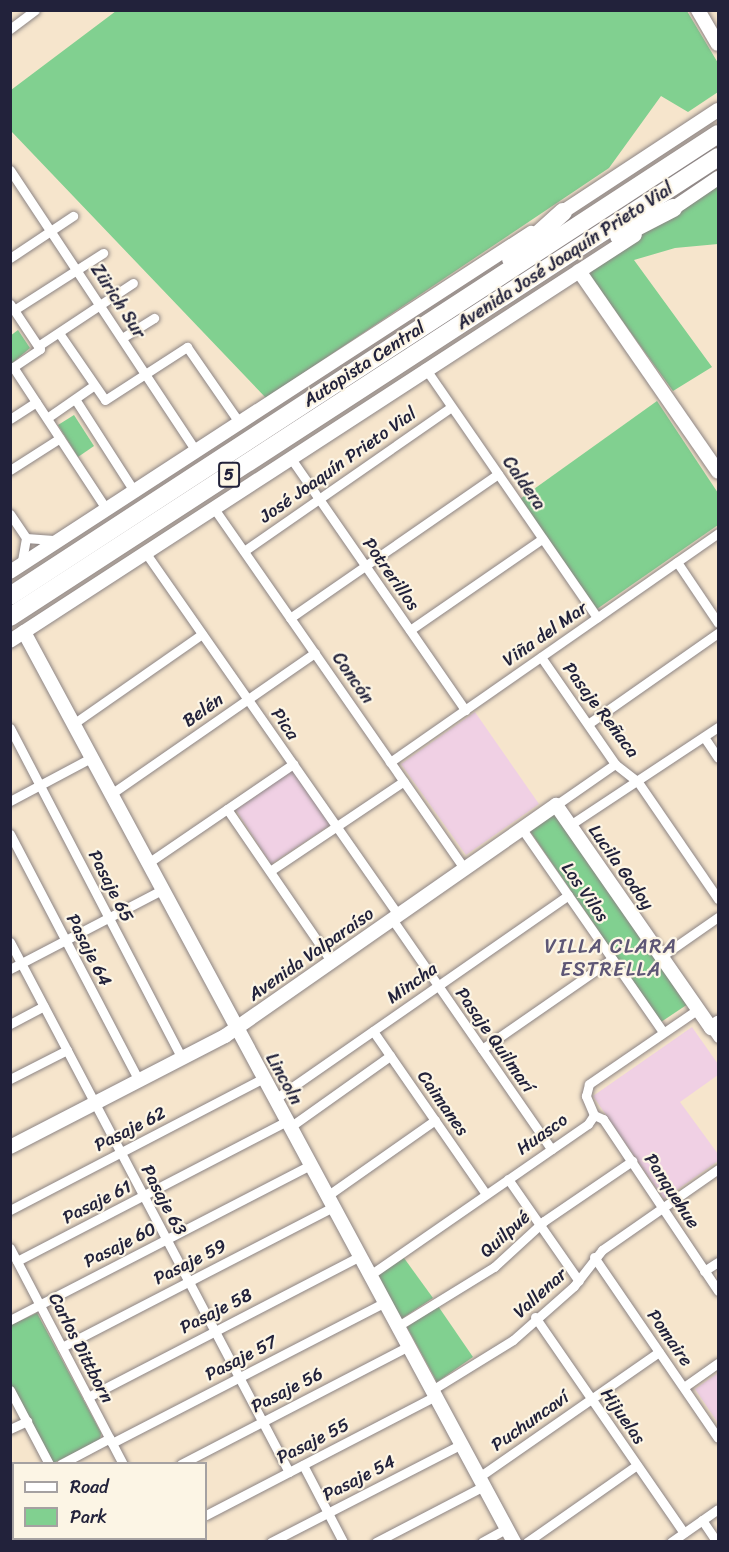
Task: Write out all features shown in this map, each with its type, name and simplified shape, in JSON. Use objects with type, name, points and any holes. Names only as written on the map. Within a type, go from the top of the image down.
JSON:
[{"type":"highway","name":"Autopista Central","points":[[10,596],[718,134]]},
{"type":"highway","name":"Autopista Central","points":[[10,617],[718,157]]},
{"type":"highway","points":[[508,293],[581,260],[636,225],[673,208]]},
{"type":"highway","points":[[467,298],[563,212]]},
{"type":"street","points":[[10,29],[36,10]]},
{"type":"street","points":[[698,10],[718,44]]},
{"type":"street","points":[[707,10],[718,29]]},
{"type":"street","points":[[16,569],[718,110]]},
{"type":"street","name":"Zürich Sur","points":[[10,170],[78,269],[196,451]]},
{"type":"street","name":"Avenida José Joaquín Prieto Vial","points":[[10,641],[718,178]]},
{"type":"street","points":[[10,258],[73,216]]},
{"type":"street","points":[[39,348],[12,307],[103,253]]},
{"type":"street","points":[[579,271],[718,472]]},
{"type":"street","points":[[107,510],[13,367],[133,283]]},
{"type":"street","points":[[123,338],[153,318]]},
{"type":"street","points":[[59,333],[93,386],[105,400],[188,347],[239,422]]},
{"type":"street","name":"Caldera","points":[[425,368],[597,617]]},
{"type":"street","points":[[47,418],[93,386]]},
{"type":"street","points":[[75,399],[134,491]]},
{"type":"street","points":[[10,419],[36,402]]},
{"type":"street","name":"José Joaquín Prieto Vial","points":[[244,551],[451,406]]},
{"type":"street","points":[[10,470],[60,438]]},
{"type":"street","name":"Potrerillos","points":[[290,457],[465,710]]},
{"type":"street","points":[[290,618],[498,474]]},
{"type":"street","name":"Concón","points":[[213,507],[465,869]]},
{"type":"street","points":[[10,514],[26,538]]},
{"type":"street","name":"Viña del Mar","points":[[390,762],[718,533]]},
{"type":"street","points":[[26,538],[62,539]]},
{"type":"street","points":[[16,569],[26,538]]},
{"type":"street","points":[[410,630],[542,538]]},
{"type":"street","name":"Pica","points":[[146,552],[336,826],[395,917]]},
{"type":"street","points":[[676,562],[718,623]]},
{"type":"street","name":"Lincoln","points":[[24,632],[514,1542]]},
{"type":"street","points":[[588,724],[718,633]]},
{"type":"street","points":[[73,724],[202,634]]},
{"type":"street","name":"Belén","points":[[111,794],[315,653]]},
{"type":"street","name":"Pasaje Reñaca","points":[[541,657],[615,764],[638,782],[718,899]]},
{"type":"street","points":[[570,825],[718,727]]},
{"type":"street","name":"Pasaje 65","points":[[10,728],[182,1059]]},
{"type":"street","points":[[704,737],[718,758]]},
{"type":"street","points":[[10,801],[92,758]]},
{"type":"street","name":"Avenida Valparaíso","points":[[10,1147],[182,1059],[236,1028],[615,764]]},
{"type":"street","points":[[148,863],[293,765]]},
{"type":"street","points":[[270,871],[404,781]]},
{"type":"street","name":"Lucila Godoy","points":[[556,805],[698,1009],[716,1030]]},
{"type":"street","points":[[227,809],[332,961]]},
{"type":"street","name":"Los Vilos","points":[[522,829],[663,1032]]},
{"type":"street","name":"Pasaje 64","points":[[10,834],[139,1081]]},
{"type":"street","points":[[10,969],[162,890]]},
{"type":"street","name":"Mincha","points":[[275,1099],[568,895]]},
{"type":"street","name":"Pasaje Quilmarí","points":[[395,917],[438,986],[551,1149]]},
{"type":"street","points":[[662,957],[718,917]]},
{"type":"street","name":"Pasaje 63","points":[[10,942],[289,1472]]},
{"type":"street","points":[[482,1049],[612,959]]},
{"type":"street","points":[[10,1024],[44,1006]]},
{"type":"street","name":"Huasco","points":[[370,1275],[588,1124],[594,1115],[586,1096],[589,1083],[698,1009]]},
{"type":"street","name":"Caimanes","points":[[373,1031],[486,1194]]},
{"type":"street","points":[[10,1079],[67,1050]]},
{"type":"street","name":"Pasaje 61","points":[[17,1261],[288,1124],[390,1056]]},
{"type":"street","name":"Pasaje 62","points":[[10,1210],[264,1078]]},
{"type":"street","name":"Panquehue","points":[[594,1115],[603,1119],[718,1291]]},
{"type":"street","name":"Pasaje 59","points":[[62,1347],[189,1282],[330,1201],[435,1120]]},
{"type":"street","name":"Quilpué","points":[[398,1326],[494,1267],[540,1226],[632,1161]]},
{"type":"street","name":"Pasaje 60","points":[[10,1320],[310,1164]]},
{"type":"street","name":"Vallenar","points":[[434,1393],[507,1345],[535,1317],[579,1281],[594,1257],[718,1169]]},
{"type":"street","points":[[508,1179],[579,1281]]},
{"type":"street","name":"Carlos Dittborn","points":[[10,1248],[122,1462]]},
{"type":"street","name":"Pasaje 58","points":[[88,1396],[360,1256]]},
{"type":"street","name":"Pomaire","points":[[594,1257],[718,1438]]},
{"type":"street","points":[[704,1271],[718,1262]]},
{"type":"street","name":"Pasaje 57","points":[[66,1462],[385,1302]]},
{"type":"street","name":"Hijuelas","points":[[535,1317],[684,1533]]},
{"type":"street","name":"Pasaje 56","points":[[185,1462],[409,1346]]},
{"type":"street","name":"Puchuncaví","points":[[376,1542],[482,1481],[591,1399],[659,1352]]},
{"type":"street","points":[[684,1387],[718,1363]]},
{"type":"street","points":[[10,1390],[48,1462]]},
{"type":"street","name":"Pasaje 55","points":[[207,1514],[434,1393]]},
{"type":"street","points":[[10,1429],[27,1421]]},
{"type":"street","name":"Pasaje 54","points":[[271,1542],[462,1444]]},
{"type":"street","points":[[303,1465],[343,1542]]},
{"type":"street","points":[[527,1542],[637,1465]]},
{"type":"street","points":[[671,1542],[718,1509]]},
{"type":"street","points":[[702,1520],[717,1542]]},
{"type":"street","points":[[482,1542],[507,1528]]},
{"type":"shaded area","points":[[475,712],[539,804],[466,855],[401,764]]},
{"type":"shaded area","points":[[292,770],[330,825],[271,864],[236,810]]},
{"type":"shaded area","points":[[692,1027],[718,1064],[718,1075],[680,1102],[718,1154],[718,1161],[664,1199],[593,1096]]},
{"type":"shaded area","points":[[718,1373],[718,1423],[695,1389]]},
{"type":"green space","points":[[116,11],[687,11],[718,63],[718,92],[688,112],[661,96],[609,168],[266,398],[11,131],[11,90]]},
{"type":"green space","points":[[718,182],[718,244],[675,248],[634,260],[712,367],[673,391],[590,276],[591,267]]},
{"type":"green space","points":[[18,330],[30,348],[10,365],[10,336]]},
{"type":"green space","points":[[657,401],[718,493],[718,525],[597,609],[520,499]]},
{"type":"green space","points":[[74,415],[94,446],[78,457],[58,425]]},
{"type":"green space","points":[[557,812],[688,1004],[661,1022],[530,831]]},
{"type":"green space","points":[[404,1258],[433,1298],[401,1319],[378,1274]]},
{"type":"green space","points":[[438,1306],[473,1357],[437,1382],[407,1327]]},
{"type":"green space","points":[[37,1313],[101,1433],[100,1441],[52,1462],[11,1386],[11,1325]]},
{"type":"district","name":"VILLA CLARA ESTRELLA","points":[[611,958]]}]
